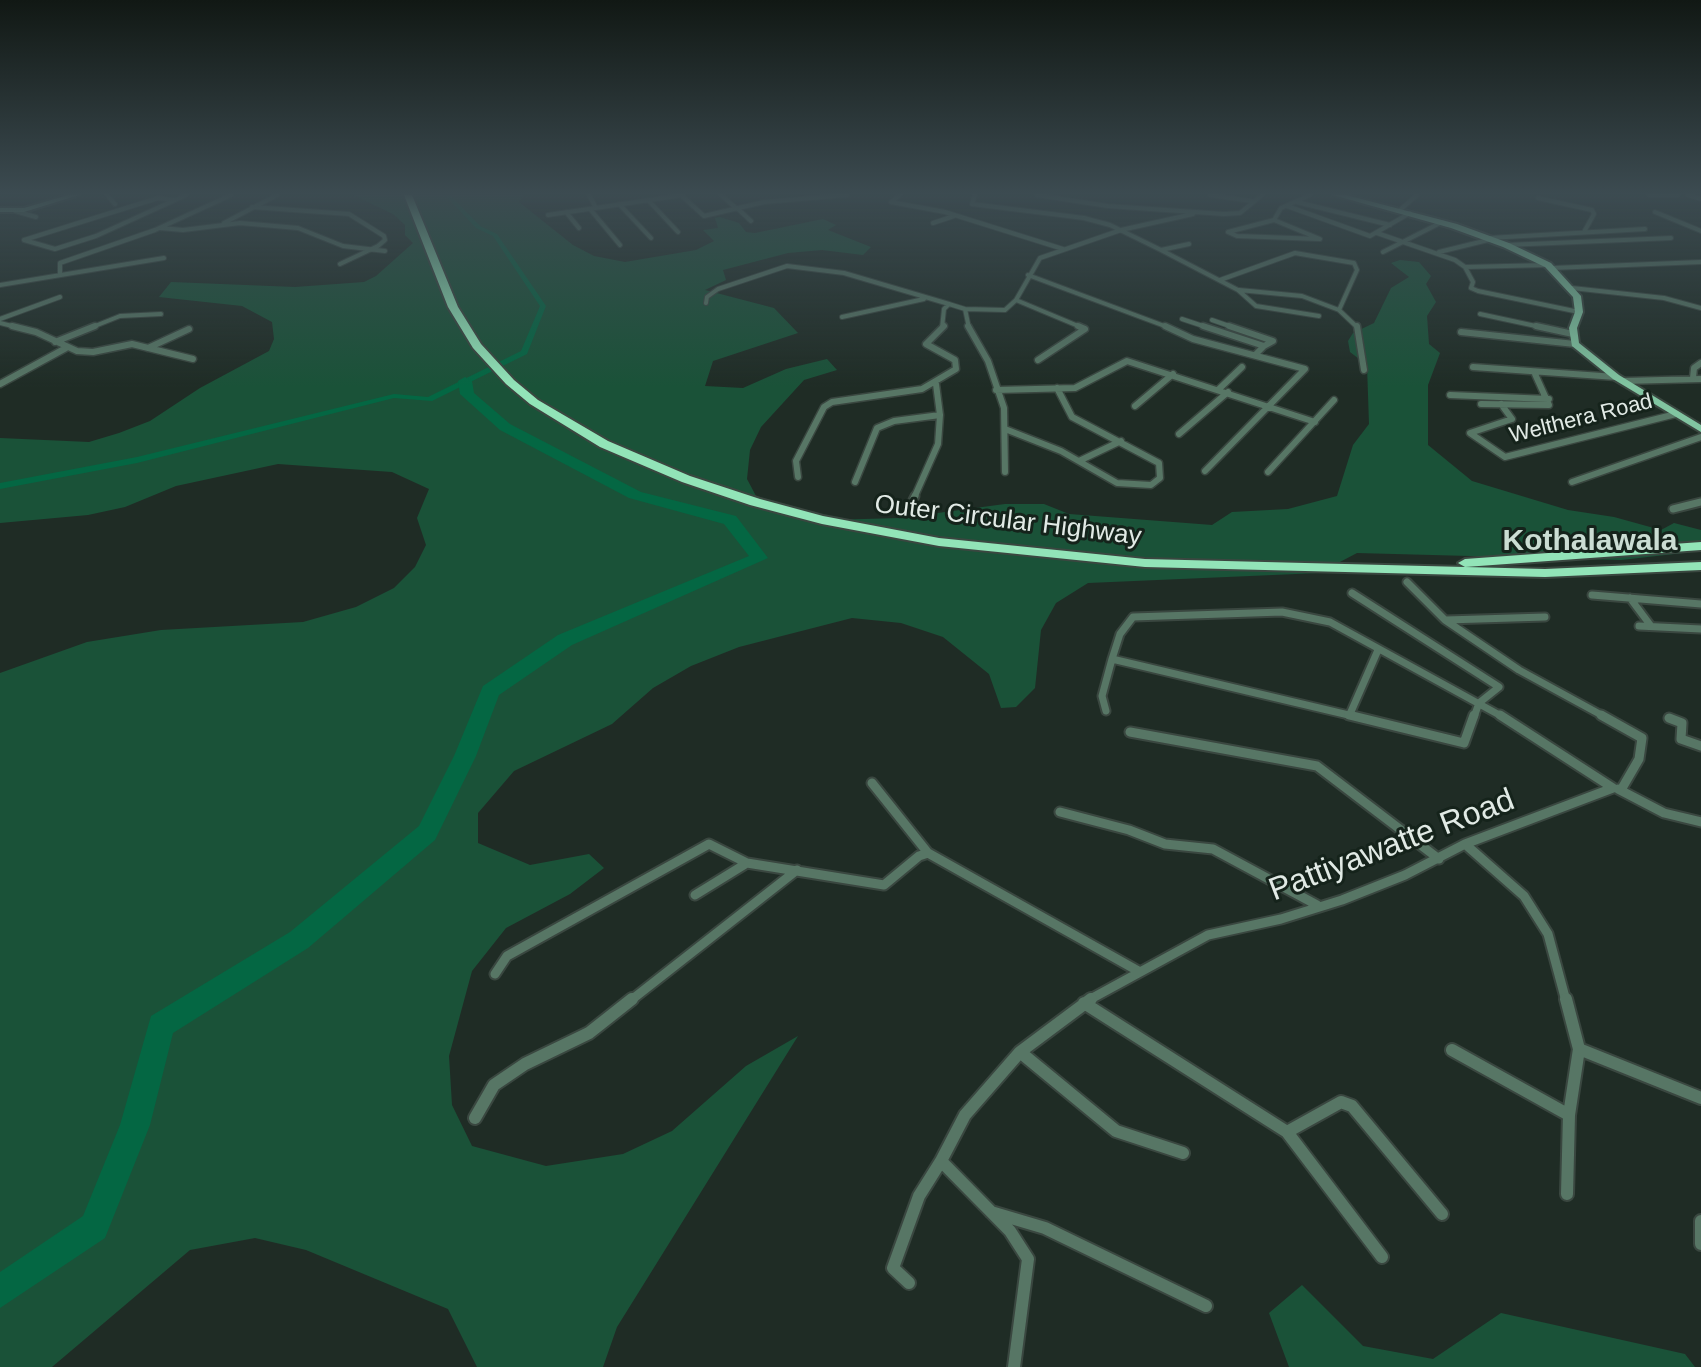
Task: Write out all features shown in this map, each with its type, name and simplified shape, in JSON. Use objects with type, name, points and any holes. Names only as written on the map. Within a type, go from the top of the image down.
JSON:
[{"type":"highway","name":"Outer Circular Highway","points":[[434,259],[453,307],[477,346],[498,370],[534,402],[635,459],[686,479],[790,512],[939,542],[1145,563],[1366,566],[1588,563],[1701,555]]},
{"type":"highway","name":"Outer Circular Highway","points":[[443,259],[463,306],[479,333],[504,363],[531,387],[586,424],[670,464],[796,505],[941,534],[1146,555],[1545,573],[1701,566]]},
{"type":"highway","points":[[1439,564],[1701,546]]},
{"type":"highway","points":[[1545,573],[1701,577]]},
{"type":"main road","points":[[1535,259],[1550,266],[1572,288],[1579,312],[1574,339],[1620,379],[1701,429]]},
{"type":"street","points":[[60,273],[60,263],[72,259]]},
{"type":"street","points":[[0,288],[60,273],[158,259]]},
{"type":"street","points":[[340,264],[351,259]]},
{"type":"street","points":[[706,303],[703,301],[718,289],[787,266],[844,273],[965,309],[999,311],[1009,308],[1016,300],[1035,261],[1040,259]]},
{"type":"street","points":[[1178,259],[1238,290],[1256,306],[1319,316]]},
{"type":"street","points":[[1220,280],[1279,259]]},
{"type":"street","points":[[1332,259],[1354,263],[1357,270],[1339,310]]},
{"type":"street","points":[[1451,259],[1465,267],[1701,262]]},
{"type":"street","points":[[1465,267],[1473,282],[1471,288],[1478,291],[1579,312]]},
{"type":"street","points":[[1028,275],[1140,314],[1193,339],[1256,354],[1306,371],[1205,471]]},
{"type":"street","points":[[1572,288],[1664,298],[1701,308]]},
{"type":"street","points":[[1238,290],[1302,296],[1339,310],[1357,324],[1364,370]]},
{"type":"street","points":[[0,321],[60,297]]},
{"type":"street","points":[[842,317],[933,299]]},
{"type":"street","points":[[1016,300],[1085,329],[1038,360]]},
{"type":"street","points":[[798,477],[796,461],[824,407],[832,402],[901,394],[936,384],[958,364],[926,344],[945,325],[944,309],[949,304]]},
{"type":"street","points":[[965,309],[969,329],[988,361],[1004,408],[1005,472]]},
{"type":"street","points":[[55,342],[120,316],[161,314]]},
{"type":"street","points":[[1480,314],[1574,339]]},
{"type":"street","points":[[1182,319],[1264,346]]},
{"type":"street","points":[[1212,320],[1273,341],[1256,354]]},
{"type":"street","points":[[0,321],[36,332],[66,348],[93,352],[132,344],[193,359]]},
{"type":"street","points":[[148,348],[189,329]]},
{"type":"street","points":[[1461,332],[1574,339]]},
{"type":"street","points":[[0,384],[66,348]]},
{"type":"street","points":[[996,390],[1075,388],[1127,361],[1315,422]]},
{"type":"street","points":[[1693,378],[1694,368],[1701,363]]},
{"type":"street","points":[[1219,389],[1242,367]]},
{"type":"street","points":[[1473,367],[1620,379],[1701,379]]},
{"type":"street","points":[[1135,406],[1173,374]]},
{"type":"street","points":[[1481,404],[1549,405],[1549,399],[1535,374]]},
{"type":"street","points":[[913,500],[938,444],[940,415],[936,384]]},
{"type":"street","points":[[1005,429],[1079,461],[1117,483],[1151,485],[1160,478],[1159,463],[1072,417],[1057,388]]},
{"type":"street","points":[[1179,434],[1228,392]]},
{"type":"street","points":[[1450,395],[1549,399]]},
{"type":"street","points":[[1268,472],[1334,400]]},
{"type":"street","name":"Welthera Road","points":[[1501,404],[1512,419],[1470,433],[1505,457],[1676,414]]},
{"type":"street","points":[[855,482],[877,428],[894,421],[940,415]]},
{"type":"street","points":[[1572,482],[1614,470],[1648,454],[1701,437]]},
{"type":"street","points":[[1079,461],[1121,441]]},
{"type":"street","points":[[1673,509],[1701,502]]},
{"type":"street","points":[[1407,582],[1445,620],[1519,670],[1642,738],[1639,759],[1617,789]]},
{"type":"street","points":[[1112,659],[1464,743],[1479,703],[1499,687],[1352,593]]},
{"type":"street","points":[[1592,595],[1701,604]]},
{"type":"street","points":[[1630,598],[1651,626]]},
{"type":"street","points":[[1106,711],[1102,696],[1112,659],[1126,625],[1133,617],[1144,614],[1282,612],[1311,616],[1330,622],[1479,703],[1617,789],[1664,813],[1701,822]]},
{"type":"street","points":[[1445,620],[1545,617]]},
{"type":"street","points":[[1639,626],[1701,629]]},
{"type":"street","points":[[1350,714],[1378,650]]},
{"type":"street","points":[[1669,718],[1682,723],[1681,739],[1701,746]]},
{"type":"street","points":[[1130,732],[1317,766],[1439,859]]},
{"type":"street","points":[[872,783],[928,853],[1140,972]]},
{"type":"street","name":"Pattiyawatte Road","points":[[909,1283],[893,1268],[919,1196],[965,1115],[1020,1052],[1084,1003],[1208,935],[1281,919],[1317,905],[1342,900],[1439,859],[1465,844],[1617,789]]},
{"type":"street","points":[[1060,812],[1129,830],[1165,844],[1213,849],[1317,905]]},
{"type":"street","points":[[495,974],[507,956],[702,845],[709,844],[747,863],[884,885],[919,856],[928,853]]},
{"type":"street","points":[[1465,844],[1524,896],[1548,934],[1579,1049],[1569,1115],[1567,1194]]},
{"type":"street","points":[[695,895],[747,863]]},
{"type":"street","points":[[475,1118],[494,1085],[525,1064],[589,1033],[797,870]]},
{"type":"street","points":[[1084,1003],[1287,1132],[1382,1257]]},
{"type":"street","points":[[1579,1049],[1701,1098]]},
{"type":"street","points":[[1452,1050],[1569,1115]]},
{"type":"street","points":[[1020,1052],[1116,1131],[1183,1153]]},
{"type":"street","points":[[1287,1132],[1341,1102],[1352,1106],[1442,1214]]},
{"type":"street","points":[[941,1161],[1010,1231],[1028,1259],[1014,1367]]},
{"type":"street","points":[[989,1211],[1045,1228],[1206,1306]]},
{"type":"street","points":[[1701,1221],[1701,1244]]},
{"type":"green space","points":[[395,259],[608,259],[625,262],[644,259],[766,259],[723,270],[726,280],[705,290],[774,308],[798,333],[713,361],[705,386],[743,388],[786,369],[827,359],[837,370],[804,380],[761,427],[750,450],[747,479],[756,496],[782,514],[828,520],[900,518],[1005,504],[1044,504],[1069,514],[1212,525],[1232,512],[1288,509],[1337,496],[1353,445],[1369,424],[1367,365],[1350,352],[1348,341],[1353,333],[1374,323],[1391,288],[1409,277],[1391,263],[1400,260],[1419,262],[1431,276],[1426,284],[1436,302],[1427,316],[1429,344],[1440,353],[1428,385],[1428,445],[1472,481],[1568,510],[1614,517],[1661,530],[1674,523],[1701,530],[1701,551],[1621,560],[1357,553],[1319,573],[1088,583],[1056,603],[1041,630],[1035,688],[1016,707],[1001,708],[989,674],[943,637],[901,623],[852,618],[739,647],[691,666],[653,688],[612,724],[514,771],[478,813],[478,843],[530,865],[589,854],[604,868],[570,894],[506,928],[472,971],[449,1056],[452,1105],[472,1146],[546,1166],[623,1154],[672,1131],[746,1066],[798,1036],[617,1327],[603,1367],[477,1367],[448,1309],[306,1250],[255,1238],[190,1250],[52,1367],[0,1367],[0,673],[87,642],[161,630],[303,622],[356,607],[394,588],[415,567],[426,545],[417,518],[429,489],[392,472],[278,464],[176,486],[125,507],[88,515],[0,523],[0,438],[89,442],[119,433],[150,421],[200,388],[269,351],[274,339],[272,322],[242,306],[159,297],[171,282],[295,287],[364,282]]},
{"type":"green space","points":[[1302,1285],[1363,1346],[1433,1359],[1501,1313],[1685,1354],[1695,1367],[1289,1367],[1269,1313]]},
{"type":"waterway","points":[[0,486],[137,460],[394,396],[429,399],[524,352],[543,306],[511,259]]},
{"type":"waterway","points":[[0,1292],[94,1227],[135,1125],[161,1025],[299,940],[427,833],[465,756],[490,691],[565,640],[759,558],[730,520],[635,495],[505,427],[467,394],[465,381]]},
{"type":"district","name":"Kothalawala","points":[[1590,542]]}]
